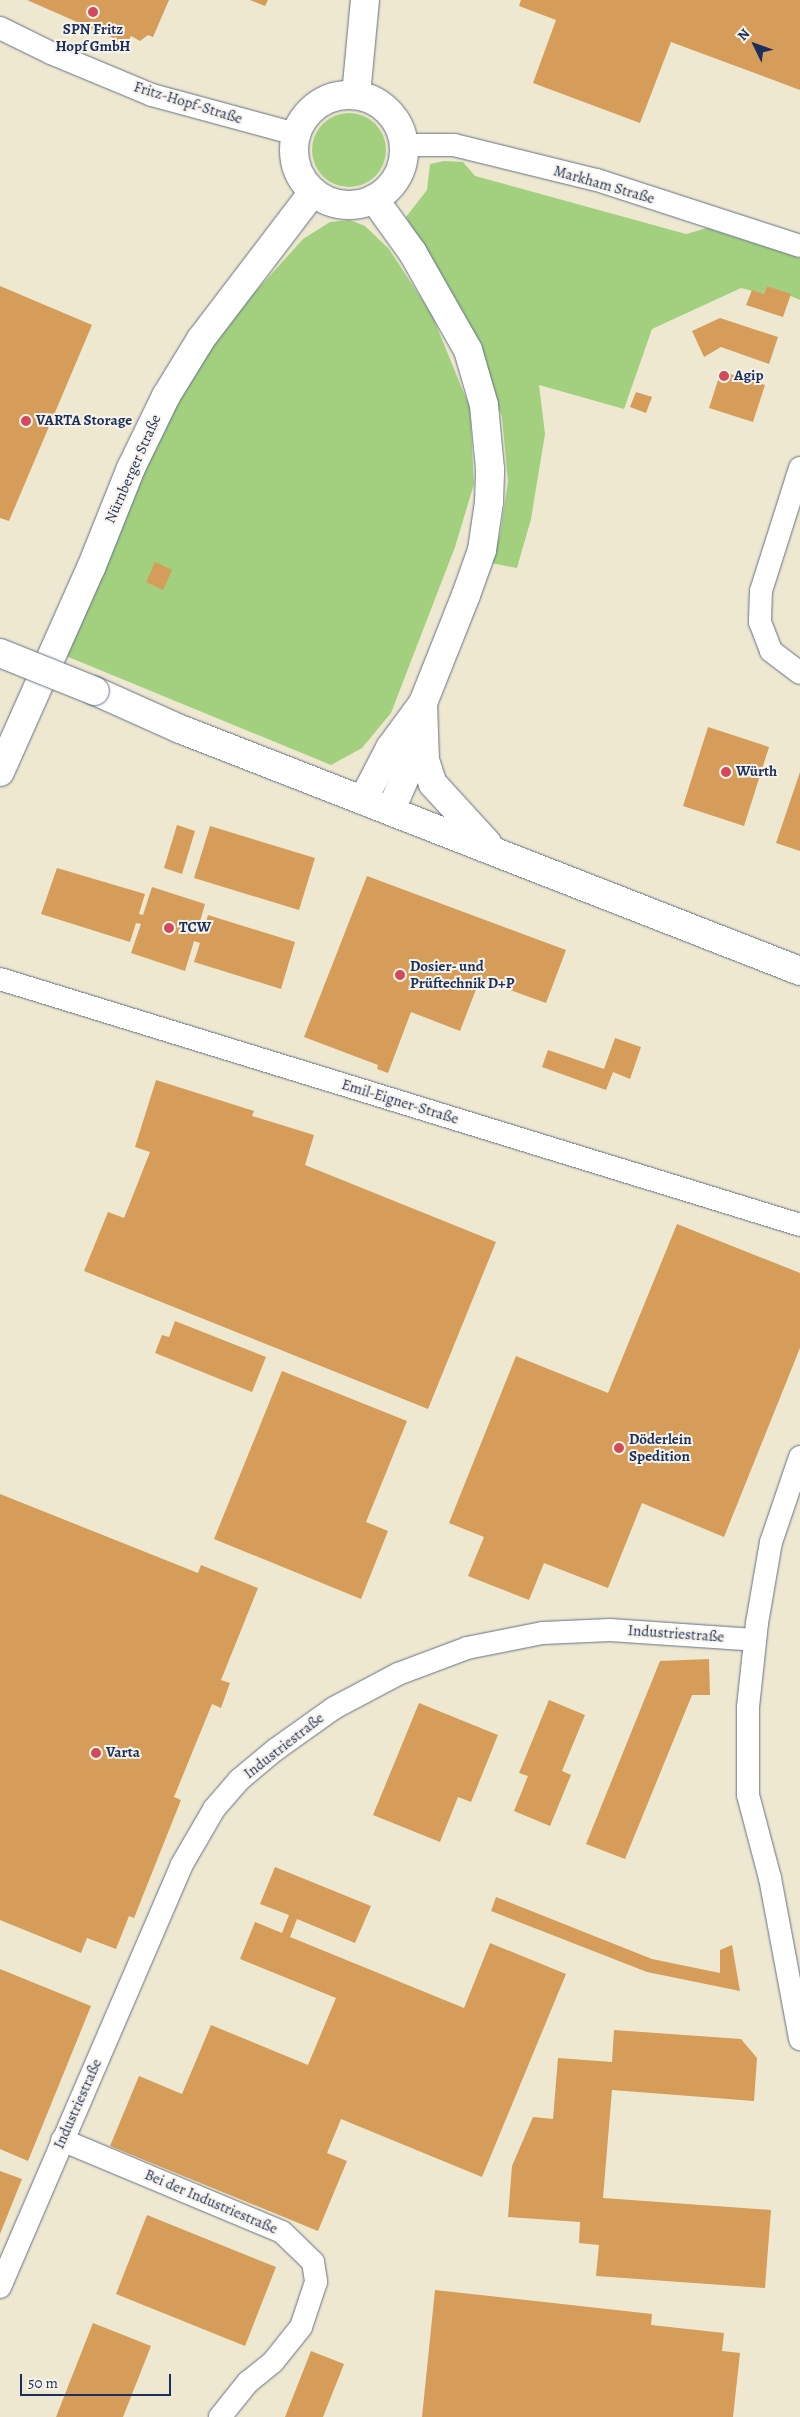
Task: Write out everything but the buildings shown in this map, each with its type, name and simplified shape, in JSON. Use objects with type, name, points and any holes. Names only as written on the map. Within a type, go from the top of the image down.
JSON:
[{"type":"main road","points":[[356,95],[365,0]]},
{"type":"main road","points":[[356,95],[374,100],[389,111],[400,127],[405,145],[398,177],[388,190],[374,199],[359,205],[343,205],[313,192],[296,166],[294,150],[296,134],[305,117],[319,104],[337,96],[356,95]]},
{"type":"main road","name":"Nürnberger Straße","points":[[0,772],[91,568],[131,468],[166,396],[201,339],[313,192]]},
{"type":"main road","points":[[363,800],[390,748],[422,703],[482,550],[490,502],[489,440],[468,350],[413,252],[374,199]]},
{"type":"main road","points":[[0,653],[95,691],[180,729],[800,971]]},
{"type":"main road","points":[[422,703],[424,760],[433,784],[493,850]]},
{"type":"main road","points":[[391,810],[422,736]]},
{"type":"street","name":"Fritz-Hopf-Straße","points":[[0,28],[51,53],[152,95],[296,134]]},
{"type":"street","name":"Markham Straße","points":[[405,145],[454,145],[597,180],[800,246]]},
{"type":"street","points":[[800,468],[762,591],[760,622],[771,651],[800,673]]},
{"type":"street","name":"Emil-Eigner-Straße","points":[[0,979],[800,1225]]},
{"type":"street","points":[[800,1457],[771,1542],[755,1640],[748,1707],[748,1795],[770,1878],[800,2039]]},
{"type":"street","name":"Industriestraße","points":[[0,2287],[181,1866],[214,1809],[239,1780],[275,1750],[334,1708],[398,1674],[467,1648],[543,1633],[610,1630],[755,1640]]},
{"type":"street","name":"Bei der Industriestraße","points":[[62,2140],[282,2232],[313,2262],[316,2282],[301,2327],[273,2362],[248,2382],[220,2417]]},
{"type":"green space","points":[[349,113],[370,119],[380,129],[386,150],[380,171],[370,181],[349,187],[328,181],[318,171],[312,150],[318,129],[328,119]]},
{"type":"green space","points":[[444,161],[463,162],[475,176],[686,234],[707,228],[800,258],[800,300],[767,286],[764,294],[741,288],[652,329],[624,409],[539,385],[545,434],[531,519],[517,568],[491,563],[500,534],[508,482],[502,417],[479,349],[406,217],[427,190],[430,164]]},
{"type":"green space","points":[[350,220],[365,226],[389,249],[432,315],[470,408],[474,484],[455,547],[391,713],[362,748],[331,765],[66,656],[139,470],[211,341],[303,239],[330,222]]},
{"type":"place","name":"SPN Fritz Hopf GmbH","points":[[93,12]]},
{"type":"place","name":"Agip","points":[[724,376]]},
{"type":"place","name":"VARTA Storage","points":[[26,421]]},
{"type":"place","name":"Würth","points":[[726,772]]},
{"type":"place","name":"TCW","points":[[169,928]]},
{"type":"place","name":"Dosier- und Prüftechnik D+P","points":[[400,975]]},
{"type":"place","name":"Döderlein Spedition","points":[[619,1448]]},
{"type":"place","name":"Varta","points":[[96,1753]]}]
